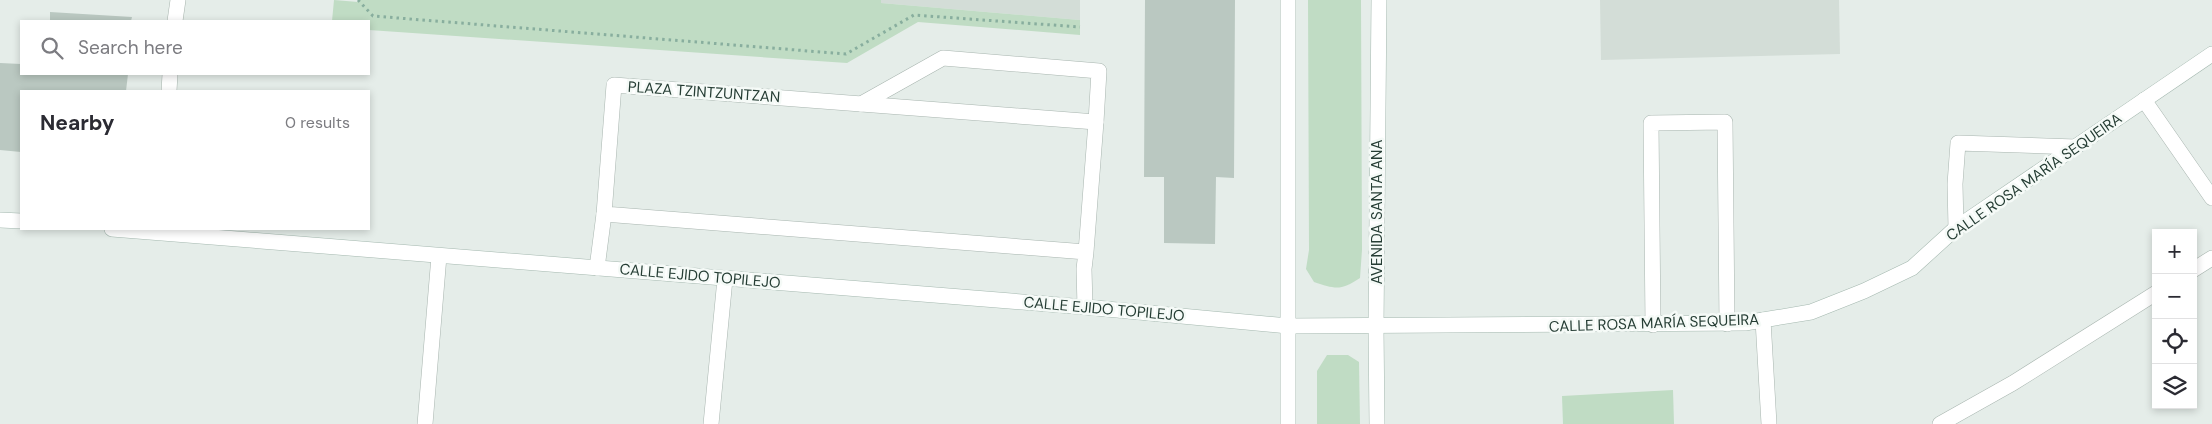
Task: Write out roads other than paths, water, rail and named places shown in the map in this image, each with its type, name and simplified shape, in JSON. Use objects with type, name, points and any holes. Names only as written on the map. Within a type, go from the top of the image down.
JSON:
[{"type":"street","points":[[176,20],[178,0]]},
{"type":"street","points":[[1288,0],[1288,424]]},
{"type":"street","name":"AVENIDA SANTA ANA","points":[[1377,424],[1379,0]]},
{"type":"street","name":"CALLE ROSA MARÍA SEQUEIRA","points":[[1288,326],[1727,324],[1811,312],[1864,291],[1912,268],[1956,228],[2212,54]]},
{"type":"street","points":[[861,104],[943,58],[1099,71],[1084,269],[1085,307]]},
{"type":"street","points":[[169,90],[170,75]]},
{"type":"street","name":"PLAZA TZINTZUNTZAN","points":[[604,214],[614,85],[1096,122]]},
{"type":"street","points":[[2144,100],[2212,198]]},
{"type":"street","points":[[1652,325],[1651,123],[1725,122],[1727,324]]},
{"type":"street","points":[[1956,228],[1955,184],[1958,143],[2076,146]]},
{"type":"street","points":[[597,268],[604,214],[1086,252]]},
{"type":"street","points":[[0,220],[20,222]]},
{"type":"street","name":"CALLE EJIDO TOPILEJO","points":[[155,230],[439,256],[1085,307],[1288,326]]},
{"type":"street","points":[[426,424],[439,256]]},
{"type":"street","points":[[2197,267],[2212,258]]},
{"type":"street","points":[[711,424],[725,279]]},
{"type":"street","points":[[1940,424],[2013,383],[2152,296]]},
{"type":"street","points":[[1764,320],[1769,424]]}]
